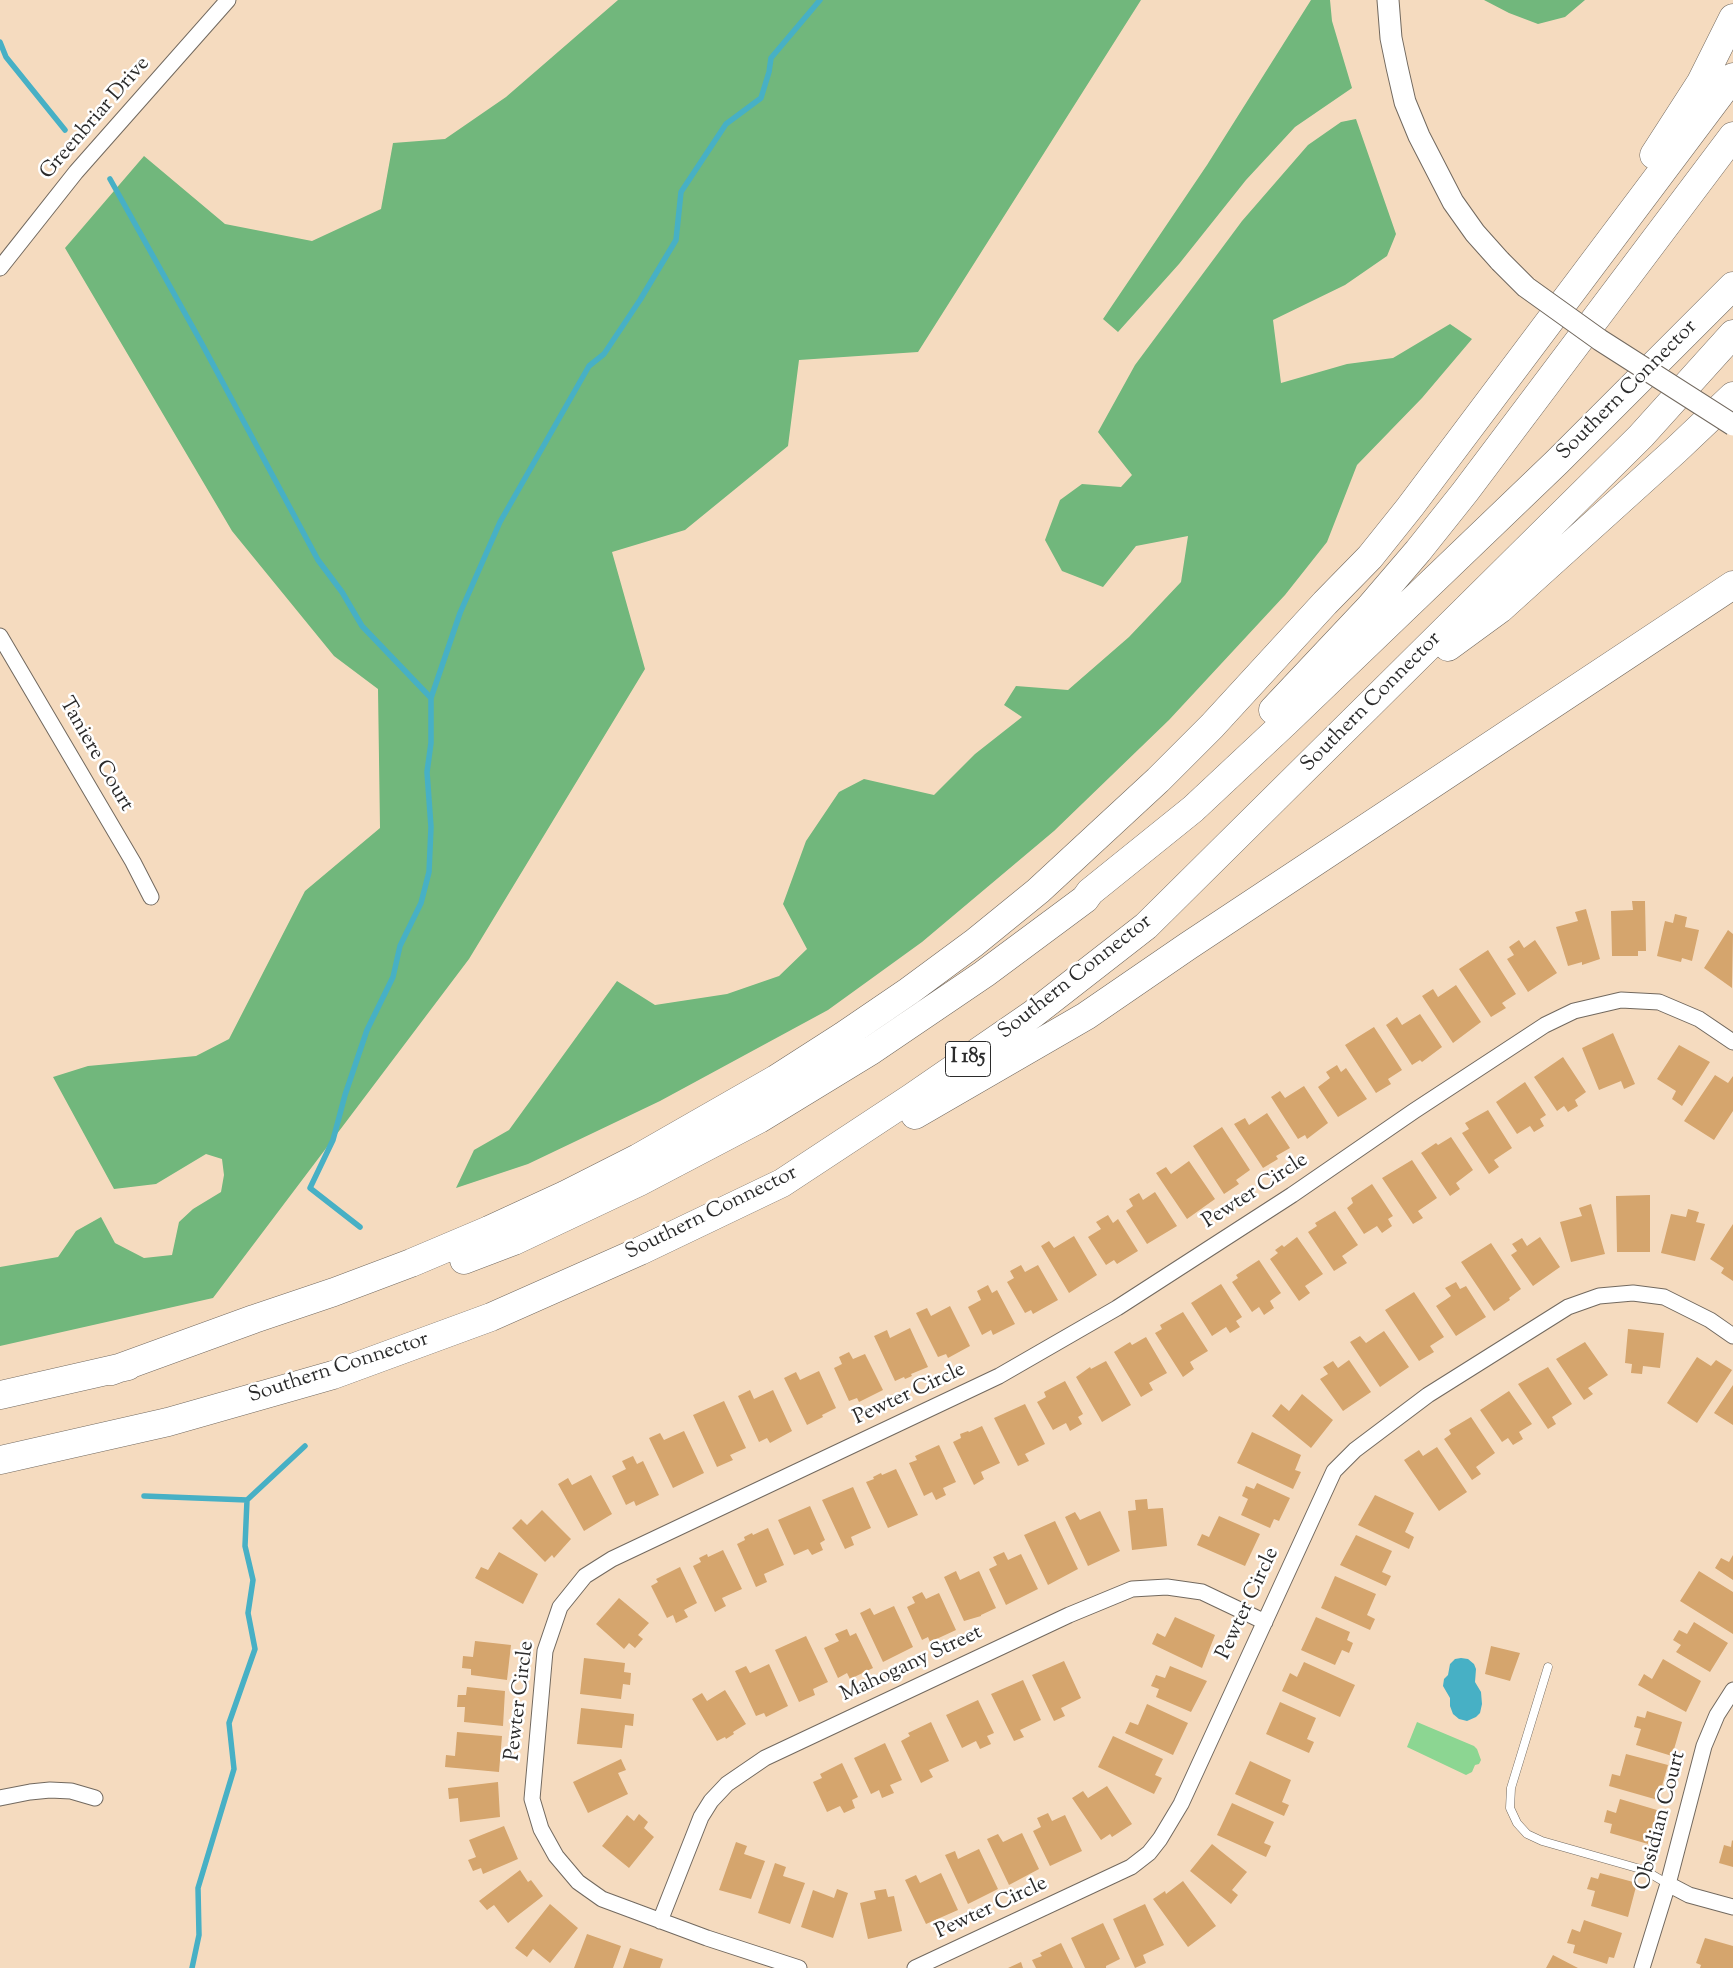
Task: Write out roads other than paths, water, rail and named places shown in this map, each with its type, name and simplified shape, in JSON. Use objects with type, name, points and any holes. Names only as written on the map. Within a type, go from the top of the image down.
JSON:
[{"type":"highway","points":[[1325,603],[1658,148],[1701,82],[1733,18]]},
{"type":"highway","points":[[111,1371],[411,1263],[565,1195],[646,1154],[716,1114],[843,1036],[916,986],[1038,891],[1172,766],[1212,726],[1370,557],[1410,507],[1733,78]]},
{"type":"highway","points":[[1110,876],[1140,841],[1227,758],[1323,658],[1412,558],[1477,476],[1733,136]]},
{"type":"highway","name":"Southern Connector","points":[[0,1395],[111,1371],[240,1338],[380,1292],[514,1241],[639,1182],[758,1119],[872,1050],[984,974],[1085,899],[1090,892],[1193,809],[1557,462],[1733,286]]},
{"type":"highway","name":"Southern Connector","points":[[0,1460],[168,1422],[333,1375],[490,1317],[640,1251],[782,1183],[911,1098],[1033,1014],[1146,926],[1641,436],[1733,334]]},
{"type":"highway","points":[[1363,712],[1500,608],[1676,450],[1733,396]]},
{"type":"highway","points":[[782,1183],[874,1140],[1086,1016],[1188,946],[1733,586]]},
{"type":"street","name":"Greenbriar Drive","points":[[0,268],[76,172],[228,0]]},
{"type":"street","points":[[1388,0],[1391,38],[1405,102],[1419,136],[1453,202],[1475,233],[1526,287],[1600,340],[1733,425]]},
{"type":"street","name":"Taniere Court","points":[[0,636],[133,862],[151,897]]},
{"type":"street","name":"Pewter Circle","points":[[799,1968],[660,1921],[602,1899],[578,1882],[556,1856],[541,1829],[532,1799],[545,1651],[560,1607],[585,1576],[612,1558],[999,1376],[1118,1308],[1292,1195],[1545,1025],[1574,1011],[1621,1000],[1659,1002],[1699,1019],[1733,1042]]},
{"type":"street","name":"Pewter Circle","points":[[915,1968],[1131,1867],[1149,1853],[1160,1840],[1181,1804],[1334,1471],[1354,1450],[1428,1395],[1568,1307],[1598,1296],[1632,1294],[1664,1297],[1710,1320],[1733,1336]]},
{"type":"street","name":"Mahogany Street","points":[[660,1921],[701,1817],[711,1801],[727,1784],[765,1758],[1069,1615],[1132,1589],[1168,1587],[1202,1592],[1265,1622]]},
{"type":"street","name":"Obsidian Court","points":[[1642,1968],[1668,1884],[1704,1746],[1717,1715],[1733,1690]]},
{"type":"street","points":[[0,1798],[50,1790],[71,1791],[95,1798]]},
{"type":"street","points":[[1668,1884],[1689,1895],[1733,1907]]},
{"type":"lane","points":[[1548,1667],[1511,1788],[1510,1808],[1517,1823],[1527,1834],[1542,1841],[1644,1870],[1668,1884]]},
{"type":"water","points":[[1455,1659],[1468,1659],[1474,1664],[1476,1669],[1475,1682],[1481,1692],[1482,1704],[1480,1713],[1467,1721],[1459,1719],[1453,1714],[1450,1698],[1443,1686],[1450,1664]]},
{"type":"waterway","points":[[360,1227],[310,1188],[333,1140],[345,1095],[367,1030],[393,977],[400,946],[421,903],[429,872],[431,827],[427,772],[431,743],[431,698],[460,613],[500,522],[589,366],[604,354],[640,300],[676,240],[681,192],[726,124],[761,98],[771,58],[820,0]]},
{"type":"waterway","points":[[0,42],[6,57],[65,130]]},
{"type":"waterway","points":[[110,179],[201,342],[318,560],[342,592],[362,626],[431,698]]},
{"type":"waterway","points":[[192,1968],[199,1935],[198,1888],[234,1769],[229,1723],[255,1649],[248,1613],[253,1580],[245,1546],[247,1500],[305,1446]]},
{"type":"waterway","points":[[144,1496],[247,1500]]}]
